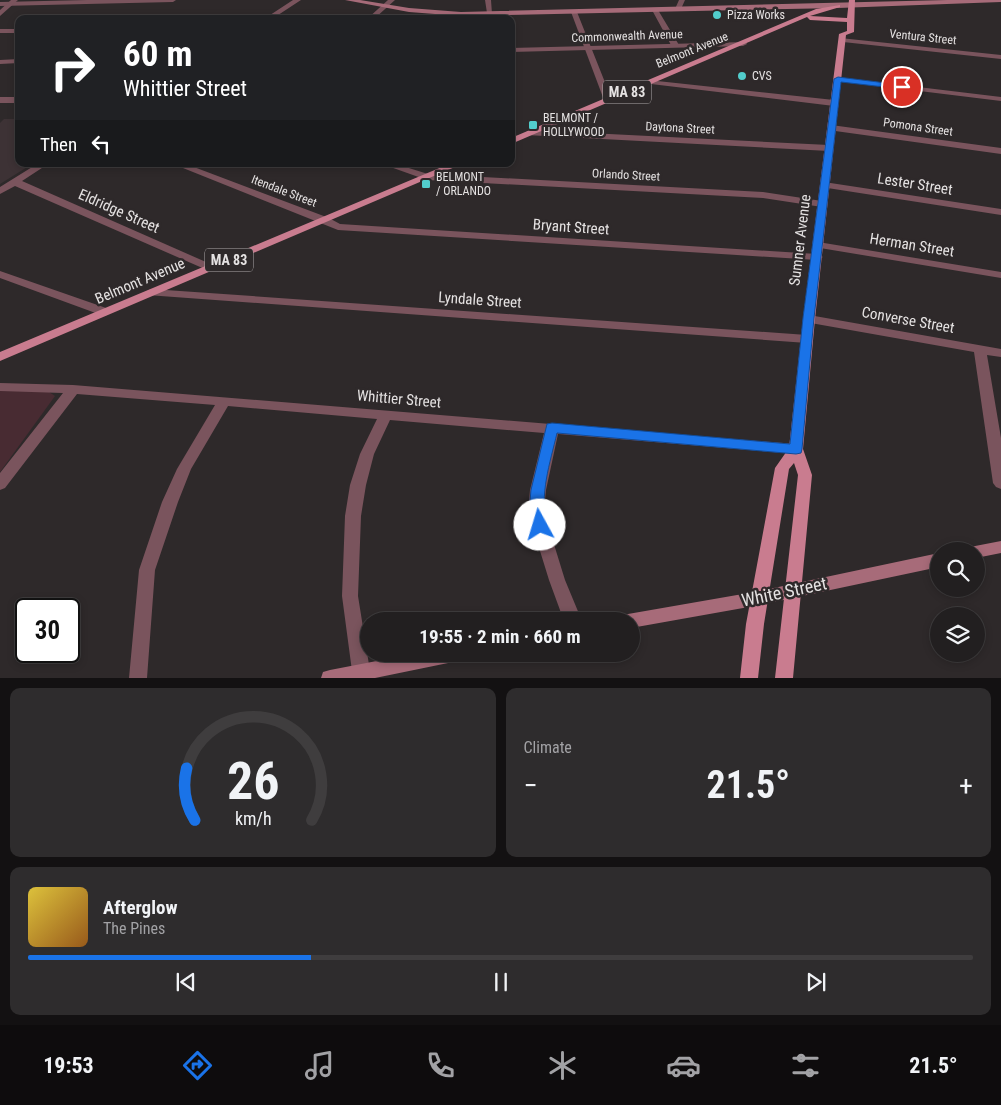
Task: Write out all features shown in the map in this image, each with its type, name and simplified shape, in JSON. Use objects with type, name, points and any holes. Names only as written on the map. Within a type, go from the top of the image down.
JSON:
[{"type":"main road","points":[[348,0],[440,13],[475,15]]},
{"type":"main road","points":[[512,15],[838,3],[1001,0]]},
{"type":"main road","name":"Sumner Avenue","points":[[784,678],[805,475],[796,449],[824,185],[843,37],[839,32],[838,3]]},
{"type":"main road","name":"Belmont Avenue","points":[[515,139],[838,3]]},
{"type":"main road","points":[[852,3],[852,20]]},
{"type":"main road","name":"Belmont Avenue","points":[[800,20],[820,17],[852,20]]},
{"type":"main road","name":"Sumner Avenue","points":[[843,37],[850,32],[852,20]]},
{"type":"main road","name":"Belmont Avenue","points":[[0,357],[450,167]]},
{"type":"main road","name":"Sumner Avenue","points":[[749,678],[760,598],[782,468],[796,449]]},
{"type":"main road","points":[[985,550],[1001,547]]},
{"type":"main road","name":"White Street","points":[[640,619],[760,598],[930,562]]},
{"type":"main road","points":[[330,678],[410,662]]},
{"type":"street","points":[[0,4],[13,2],[173,0]]},
{"type":"street","points":[[274,15],[298,0]]},
{"type":"street","points":[[375,15],[392,0]]},
{"type":"street","points":[[488,0],[492,15]]},
{"type":"street","points":[[678,9],[682,0]]},
{"type":"street","points":[[0,14],[13,2]]},
{"type":"street","points":[[655,10],[675,46]]},
{"type":"street","points":[[574,12],[608,100]]},
{"type":"street","points":[[0,31],[15,31]]},
{"type":"street","name":"Ventura Street","points":[[843,37],[1001,57]]},
{"type":"street","name":"Commonwealth Avenue","points":[[515,50],[743,44]]},
{"type":"street","points":[[0,62],[15,62]]},
{"type":"street","points":[[838,79],[1001,99]]},
{"type":"street","points":[[651,82],[834,103]]},
{"type":"street","points":[[0,100],[15,100]]},
{"type":"street","name":"Pomona Street","points":[[831,128],[1001,151]]},
{"type":"street","name":"Daytona Street","points":[[529,133],[829,148]]},
{"type":"street","points":[[0,192],[38,167]]},
{"type":"street","name":"Itendale Street","points":[[186,167],[325,220]]},
{"type":"street","name":"Orlando Street","points":[[397,167],[427,176],[763,195],[822,204]]},
{"type":"street","name":"Eldridge Street","points":[[15,182],[211,268]]},
{"type":"street","name":"Lester Street","points":[[824,185],[1001,212]]},
{"type":"street","name":"Bryant Street","points":[[325,220],[338,227],[356,229],[817,257]]},
{"type":"street","name":"Herman Street","points":[[818,245],[1001,275]]},
{"type":"street","points":[[0,274],[105,312]]},
{"type":"street","name":"Lyndale Street","points":[[151,293],[807,339]]},
{"type":"street","name":"Converse Street","points":[[809,318],[1001,353]]},
{"type":"street","points":[[980,349],[1001,483]]},
{"type":"street","name":"Whittier Street","points":[[0,387],[72,388],[796,449]]},
{"type":"street","points":[[0,484],[72,388]]},
{"type":"street","points":[[138,678],[147,570],[170,502],[182,474],[224,401]]},
{"type":"street","points":[[361,671],[350,596],[353,516],[358,485],[367,454],[386,414]]},
{"type":"street","points":[[552,428],[538,490],[536,512],[557,580],[569,612]]},
{"type":"shaded area","points":[[4,119],[15,119],[15,167],[27,167],[0,184],[0,123]]},
{"type":"shaded area","points":[[0,389],[49,392],[55,396],[0,472]]},
{"type":"place","name":"Pizza Works","points":[[717,15]]},
{"type":"place","name":"CVS","points":[[742,76]]},
{"type":"place","name":"BELMONT / HOLLYWOOD","points":[[533,125]]},
{"type":"place","name":"BELMONT / ORLANDO","points":[[426,184]]},
{"type":"route","points":[[540,525],[536,512],[538,490],[552,428],[796,449],[809,318],[838,79],[902,87]]}]
